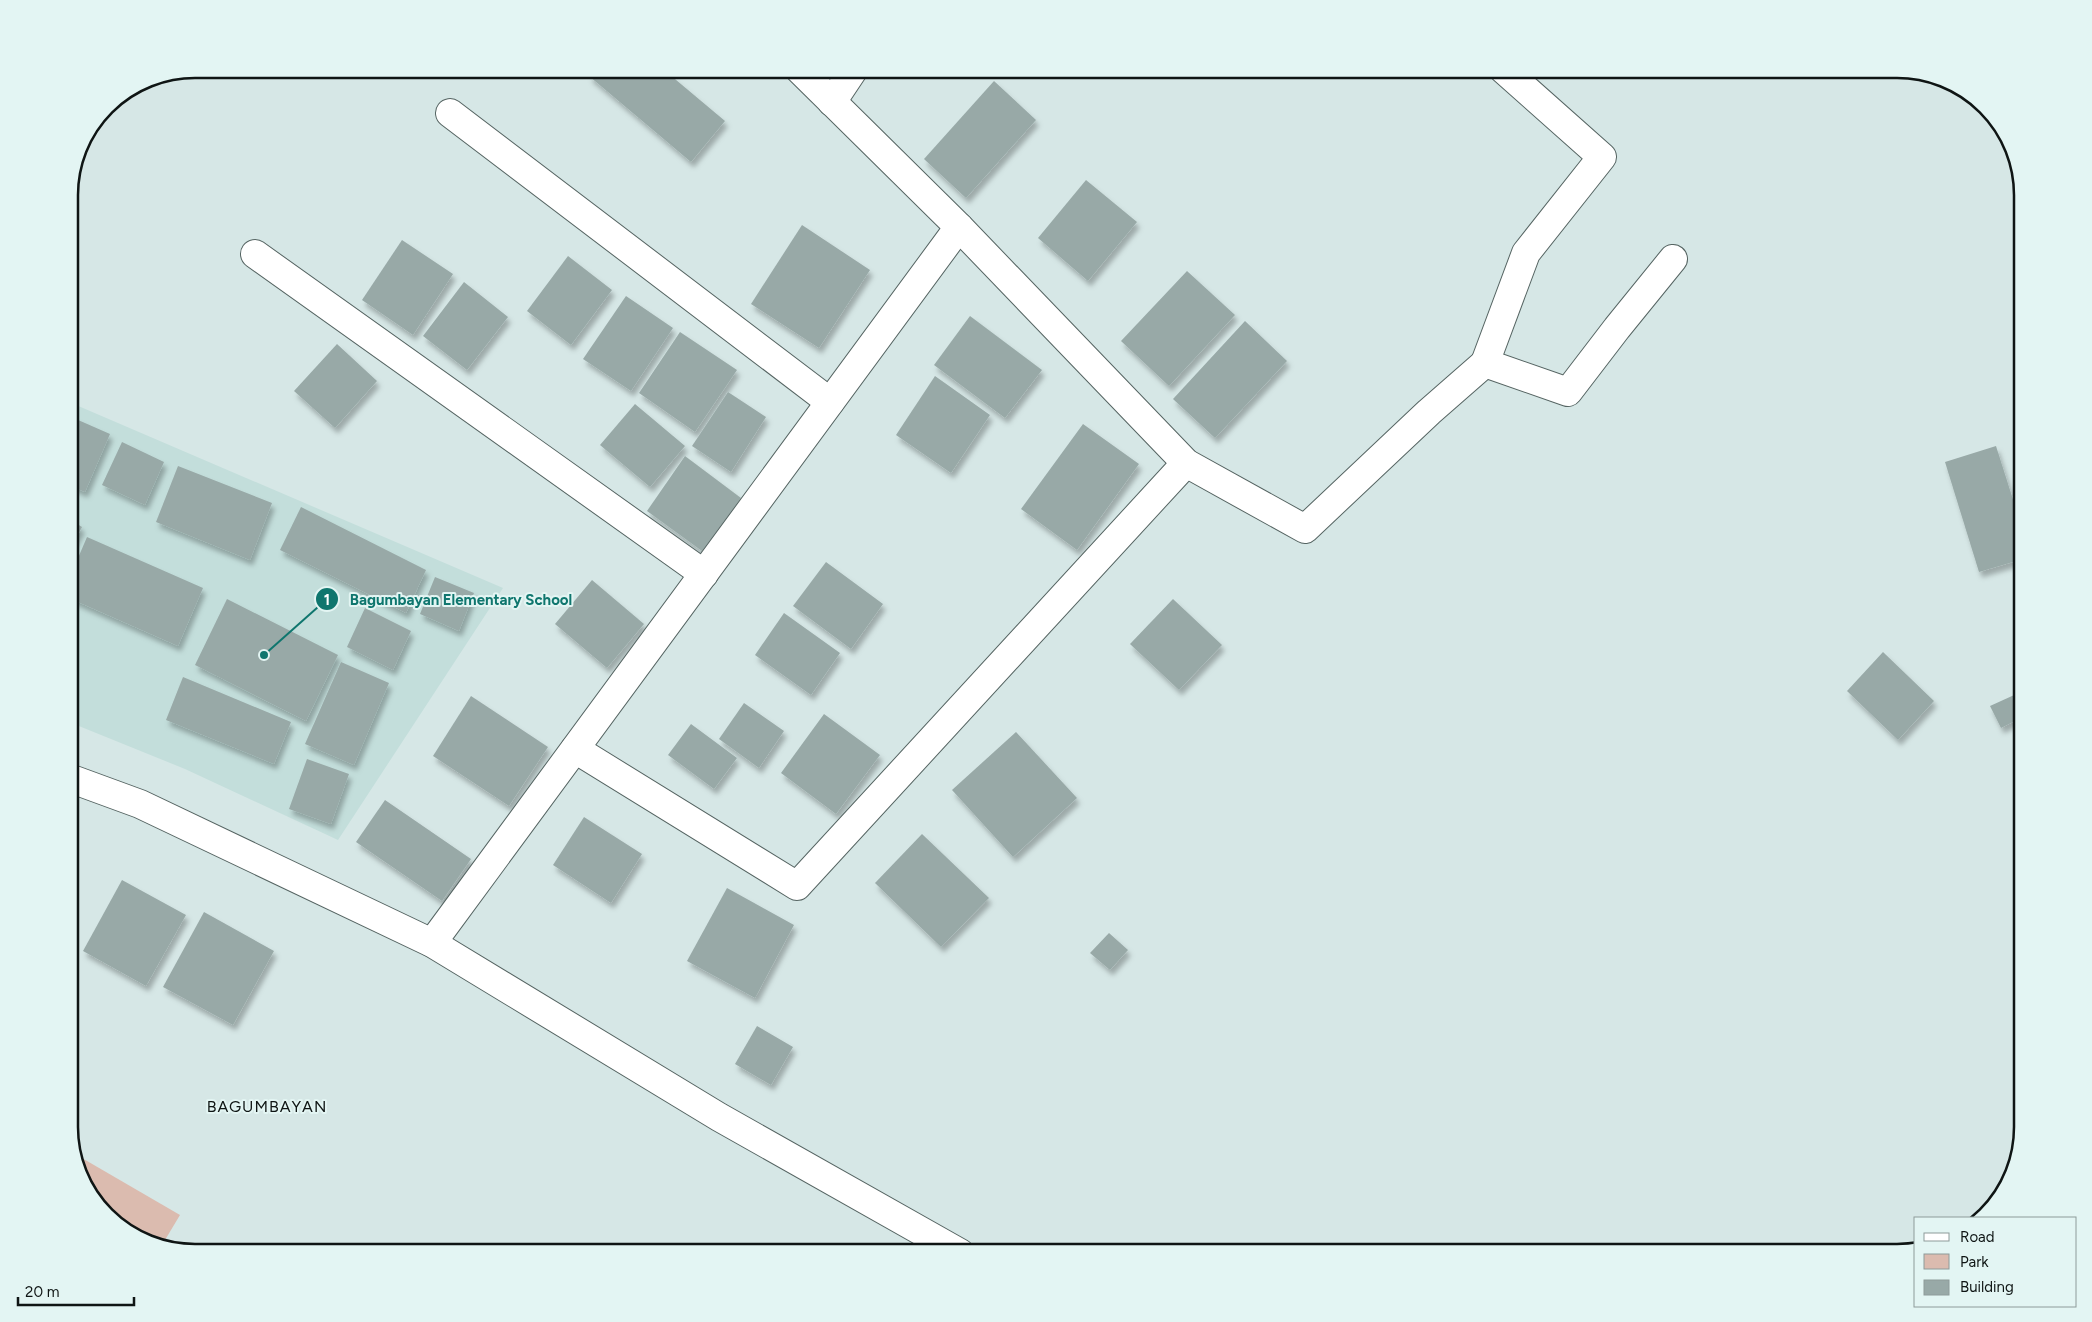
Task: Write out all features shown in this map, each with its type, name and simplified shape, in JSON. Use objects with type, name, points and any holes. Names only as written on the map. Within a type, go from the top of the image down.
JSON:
[{"type":"street","points":[[807,78],[959,227],[1186,463],[1306,529],[1429,412],[1484,363],[1526,253],[1602,157],[1513,78]]},
{"type":"street","points":[[832,102],[848,78]]},
{"type":"street","points":[[450,114],[830,402]]},
{"type":"street","points":[[432,943],[959,227]]},
{"type":"street","points":[[255,254],[704,574]]},
{"type":"street","points":[[1484,363],[1568,392],[1673,259]]},
{"type":"street","points":[[575,749],[797,886],[1186,463]]},
{"type":"street","points":[[78,781],[140,804],[432,943],[719,1117],[944,1244]]},
{"type":"shaded area","points":[[78,406],[503,588],[338,840],[185,769],[78,726]]},
{"type":"green space","points":[[82,1158],[180,1215],[164,1241],[136,1229],[112,1210],[97,1193]]},
{"type":"building","points":[[591,78],[674,78],[725,121],[691,162]]},
{"type":"building","points":[[994,81],[1036,120],[966,198],[924,159]]},
{"type":"building","points":[[1086,180],[1137,222],[1088,281],[1038,238]]},
{"type":"building","points":[[802,225],[870,270],[819,348],[751,304]]},
{"type":"building","points":[[402,240],[453,274],[413,335],[362,300]]},
{"type":"building","points":[[568,256],[612,290],[571,345],[527,311]]},
{"type":"building","points":[[1187,271],[1235,315],[1169,386],[1121,341]]},
{"type":"building","points":[[464,282],[508,317],[467,370],[423,336]]},
{"type":"building","points":[[626,296],[673,328],[631,391],[583,359]]},
{"type":"building","points":[[970,316],[1042,370],[1005,418],[934,365]]},
{"type":"building","points":[[1245,321],[1287,361],[1215,438],[1173,399]]},
{"type":"building","points":[[680,332],[737,370],[695,432],[639,393]]},
{"type":"building","points":[[337,344],[377,381],[335,428],[294,391]]},
{"type":"building","points":[[935,376],[990,415],[951,473],[896,435]]},
{"type":"building","points":[[728,392],[766,417],[731,472],[692,446]]},
{"type":"building","points":[[635,404],[685,446],[650,487],[600,445]]},
{"type":"building","points":[[78,420],[110,434],[85,492],[78,489]]},
{"type":"building","points":[[1083,424],[1139,464],[1077,550],[1021,509]]},
{"type":"building","points":[[122,442],[164,462],[145,505],[102,485]]},
{"type":"building","points":[[1996,446],[2014,503],[2014,562],[1979,572],[1945,462]]},
{"type":"building","points":[[685,456],[741,498],[702,551],[647,511]]},
{"type":"building","points":[[178,466],[272,503],[250,560],[156,522]]},
{"type":"building","points":[[301,507],[426,570],[406,613],[280,550]]},
{"type":"building","points":[[78,525],[82,527],[78,535]]},
{"type":"building","points":[[87,537],[203,588],[178,646],[78,602],[78,558]]},
{"type":"building","points":[[826,562],[883,604],[851,649],[793,606]]},
{"type":"building","points":[[435,577],[474,593],[459,631],[420,614]]},
{"type":"building","points":[[592,580],[644,624],[607,668],[555,624]]},
{"type":"building","points":[[227,599],[338,655],[306,721],[195,665]]},
{"type":"building","points":[[1173,599],[1222,645],[1179,690],[1130,644]]},
{"type":"building","points":[[365,608],[411,631],[393,670],[347,647]]},
{"type":"building","points":[[784,613],[840,653],[811,695],[755,655]]},
{"type":"building","points":[[1883,652],[1934,701],[1898,740],[1847,691]]},
{"type":"building","points":[[341,662],[389,683],[354,765],[305,744]]},
{"type":"building","points":[[183,677],[291,722],[274,764],[166,720]]},
{"type":"building","points":[[2014,695],[2014,722],[2001,728],[1990,706]]},
{"type":"building","points":[[471,696],[548,747],[509,806],[433,756]]},
{"type":"building","points":[[744,703],[784,731],[759,768],[719,739]]},
{"type":"building","points":[[824,714],[880,755],[836,814],[781,773]]},
{"type":"building","points":[[691,724],[737,758],[714,789],[668,755]]},
{"type":"building","points":[[1016,732],[1077,798],[1013,857],[952,790]]},
{"type":"building","points":[[307,759],[349,774],[331,824],[289,809]]},
{"type":"building","points":[[385,800],[471,859],[442,901],[356,842]]},
{"type":"building","points":[[584,817],[642,854],[611,903],[553,865]]},
{"type":"building","points":[[922,834],[989,898],[941,947],[875,883]]},
{"type":"building","points":[[122,880],[186,915],[146,986],[83,951]]},
{"type":"building","points":[[727,888],[794,925],[755,998],[687,961]]},
{"type":"building","points":[[204,912],[274,951],[233,1025],[163,987]]},
{"type":"building","points":[[1109,933],[1128,950],[1110,970],[1090,953]]},
{"type":"building","points":[[757,1026],[793,1047],[771,1085],[735,1064]]},
{"type":"place","name":"Bagumbayan Elementary School","points":[[264,655]]},
{"type":"district","name":"BAGUMBAYAN","points":[[267,1106]]}]
